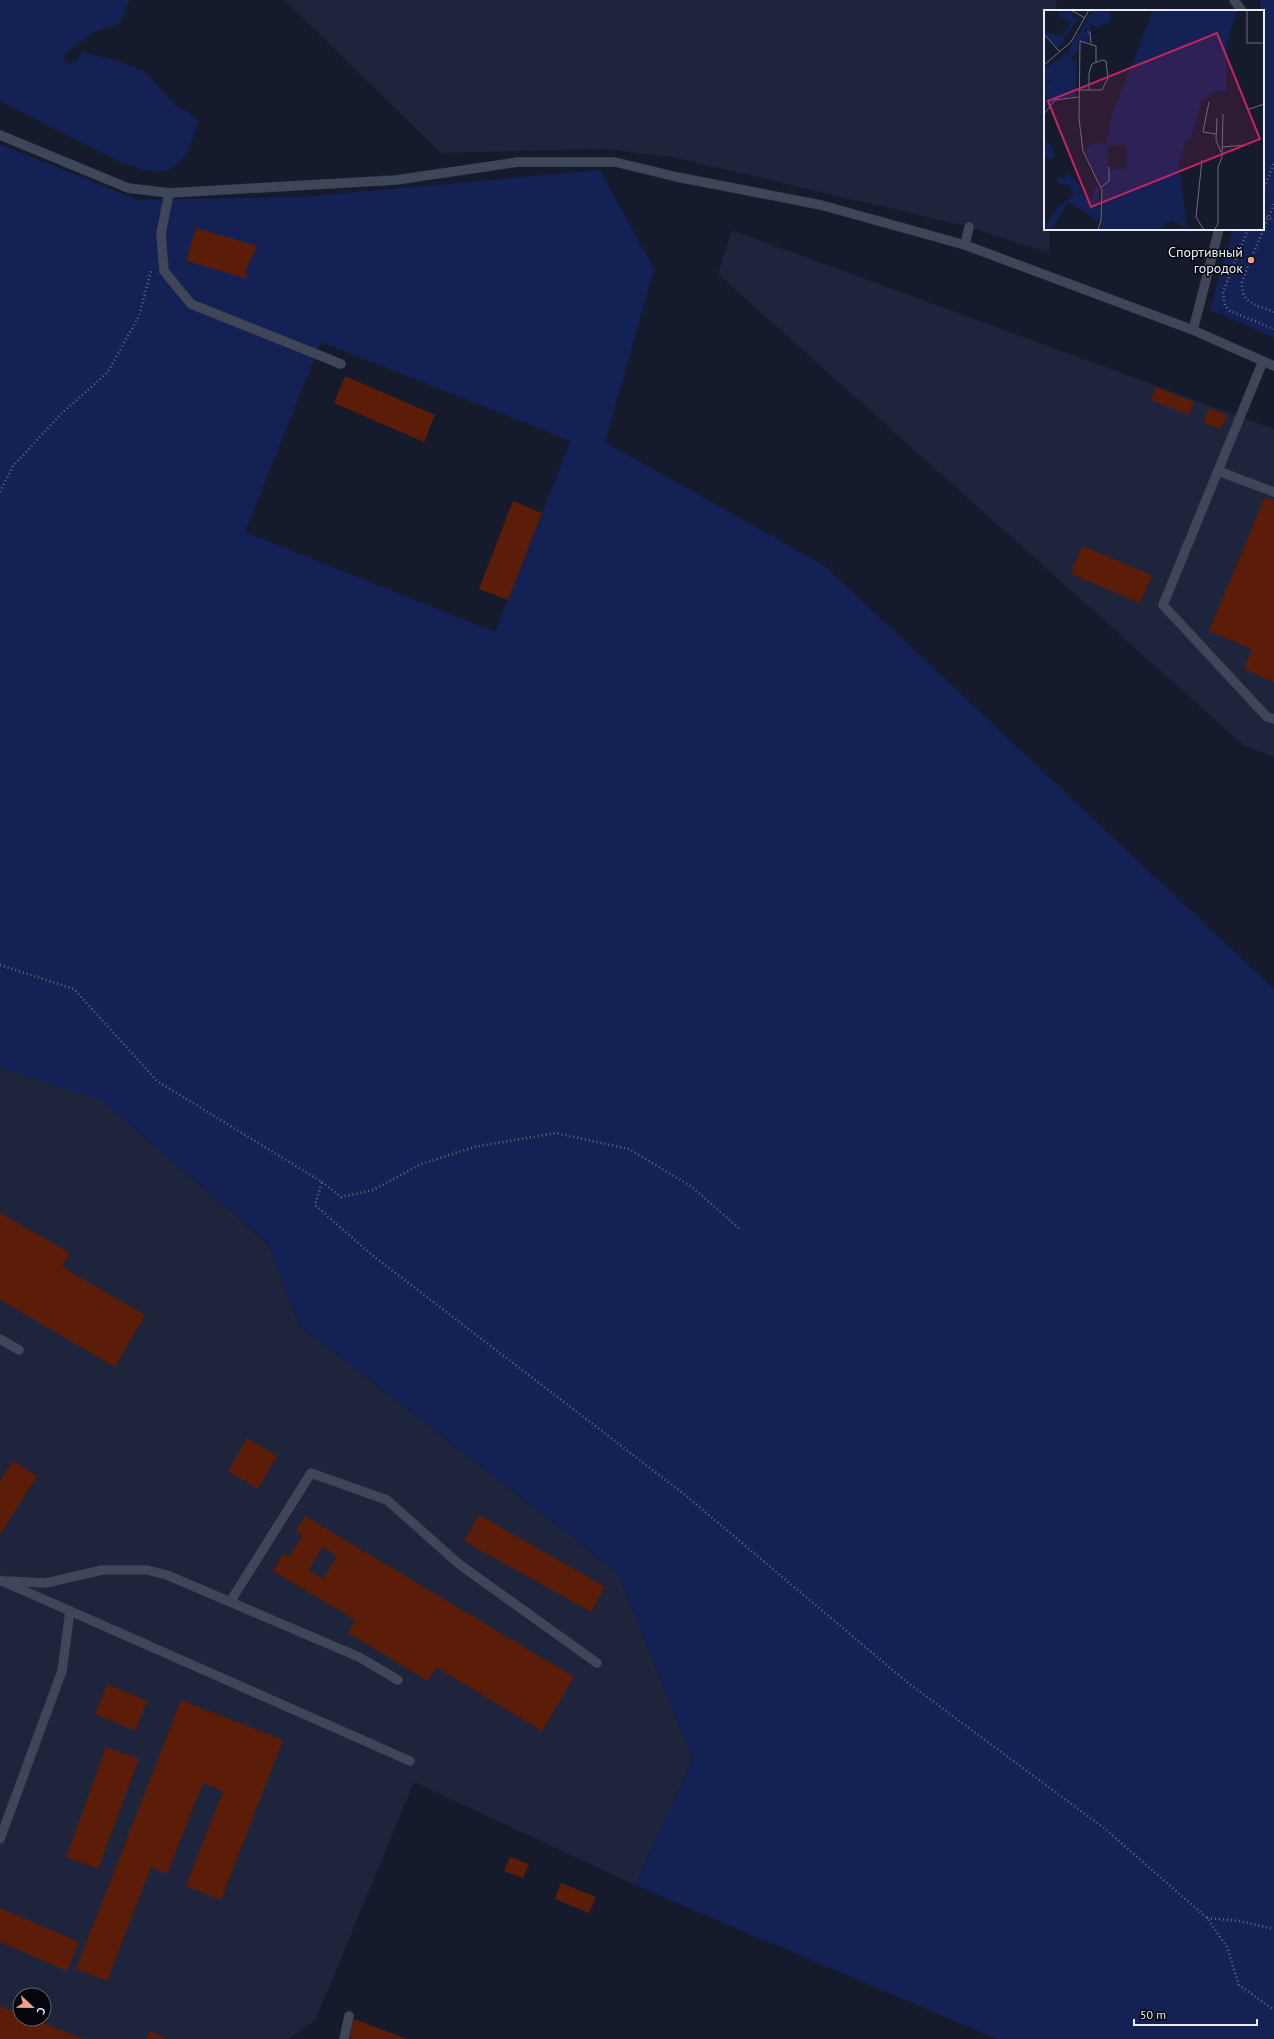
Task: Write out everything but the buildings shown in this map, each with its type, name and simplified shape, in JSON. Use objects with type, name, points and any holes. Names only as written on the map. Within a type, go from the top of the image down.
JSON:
[{"type":"lane","points":[[1234,0],[1241,10]]},
{"type":"lane","points":[[0,135],[128,188],[169,193],[396,180],[518,162],[615,162],[676,177],[821,204],[965,245],[1193,330],[1274,366]]},
{"type":"lane","points":[[169,193],[161,234],[164,271],[191,304],[341,364]]},
{"type":"lane","points":[[965,245],[969,227]]},
{"type":"lane","points":[[1193,330],[1219,230]]},
{"type":"lane","points":[[1263,361],[1164,605],[1267,716],[1274,719]]},
{"type":"lane","points":[[1218,471],[1274,492]]},
{"type":"lane","points":[[0,1339],[19,1350]]},
{"type":"lane","points":[[230,1602],[311,1473],[387,1500],[459,1564],[597,1663]]},
{"type":"lane","points":[[1,1580],[46,1583],[102,1570],[147,1570],[167,1575],[358,1657],[398,1680]]},
{"type":"lane","points":[[1,1580],[410,1760]]},
{"type":"lane","points":[[0,1839],[62,1671],[70,1611]]},
{"type":"lane","points":[[344,2039],[348,2016]]},
{"type":"path","points":[[1264,188],[1274,163]]},
{"type":"path","points":[[1264,230],[1274,204]]},
{"type":"path","points":[[1264,216],[1274,220]]},
{"type":"path","points":[[1248,230],[1223,292],[1225,306],[1230,311],[1274,329]]},
{"type":"path","points":[[1264,230],[1242,281],[1241,289],[1243,296],[1249,301],[1274,312]]},
{"type":"path","points":[[0,492],[13,466],[61,414],[108,372],[139,316],[153,264]]},
{"type":"path","points":[[0,965],[74,989],[157,1081],[322,1182],[341,1197],[373,1190],[421,1164],[474,1147],[556,1133],[629,1149],[692,1187],[740,1230]]},
{"type":"path","points":[[322,1182],[315,1205],[372,1255],[684,1494],[908,1683],[1104,1828],[1206,1918],[1227,1947],[1239,1985],[1274,2010]]},
{"type":"path","points":[[1206,1918],[1239,1921],[1274,1929]]},
{"type":"shaded area","points":[[0,0],[130,0],[119,24],[88,36],[74,46],[63,58],[68,64],[77,61],[82,52],[112,59],[144,71],[177,107],[188,112],[198,120],[193,137],[181,161],[173,168],[163,171],[151,171],[137,168],[120,162],[0,101]]},
{"type":"shaded area","points":[[284,0],[1057,0],[1056,10],[1044,10],[1044,230],[1049,230],[1049,253],[969,227],[672,157],[603,149],[441,153]]},
{"type":"shaded area","name":"Спортивный городок","points":[[1260,0],[1274,0],[1274,337],[1210,310],[1233,230],[1264,230],[1264,10],[1261,10]]},
{"type":"shaded area","points":[[0,144],[138,200],[301,197],[600,170],[654,269],[605,442],[825,566],[1274,989],[1274,2039],[997,2039],[635,1885],[693,1759],[618,1573],[299,1325],[269,1244],[101,1100],[0,1068]],"holes":[[[321,342],[571,441],[495,632],[245,532]]]},
{"type":"shaded area","points":[[732,230],[1274,429],[1274,757],[1243,745],[718,274]]},
{"type":"shaded area","points":[[0,1068],[101,1099],[269,1245],[299,1325],[618,1573],[693,1759],[635,1885],[414,1782],[315,2021],[288,2039],[0,2039]]},
{"type":"place","name":"Спортивный городок","points":[[1251,260]]}]
